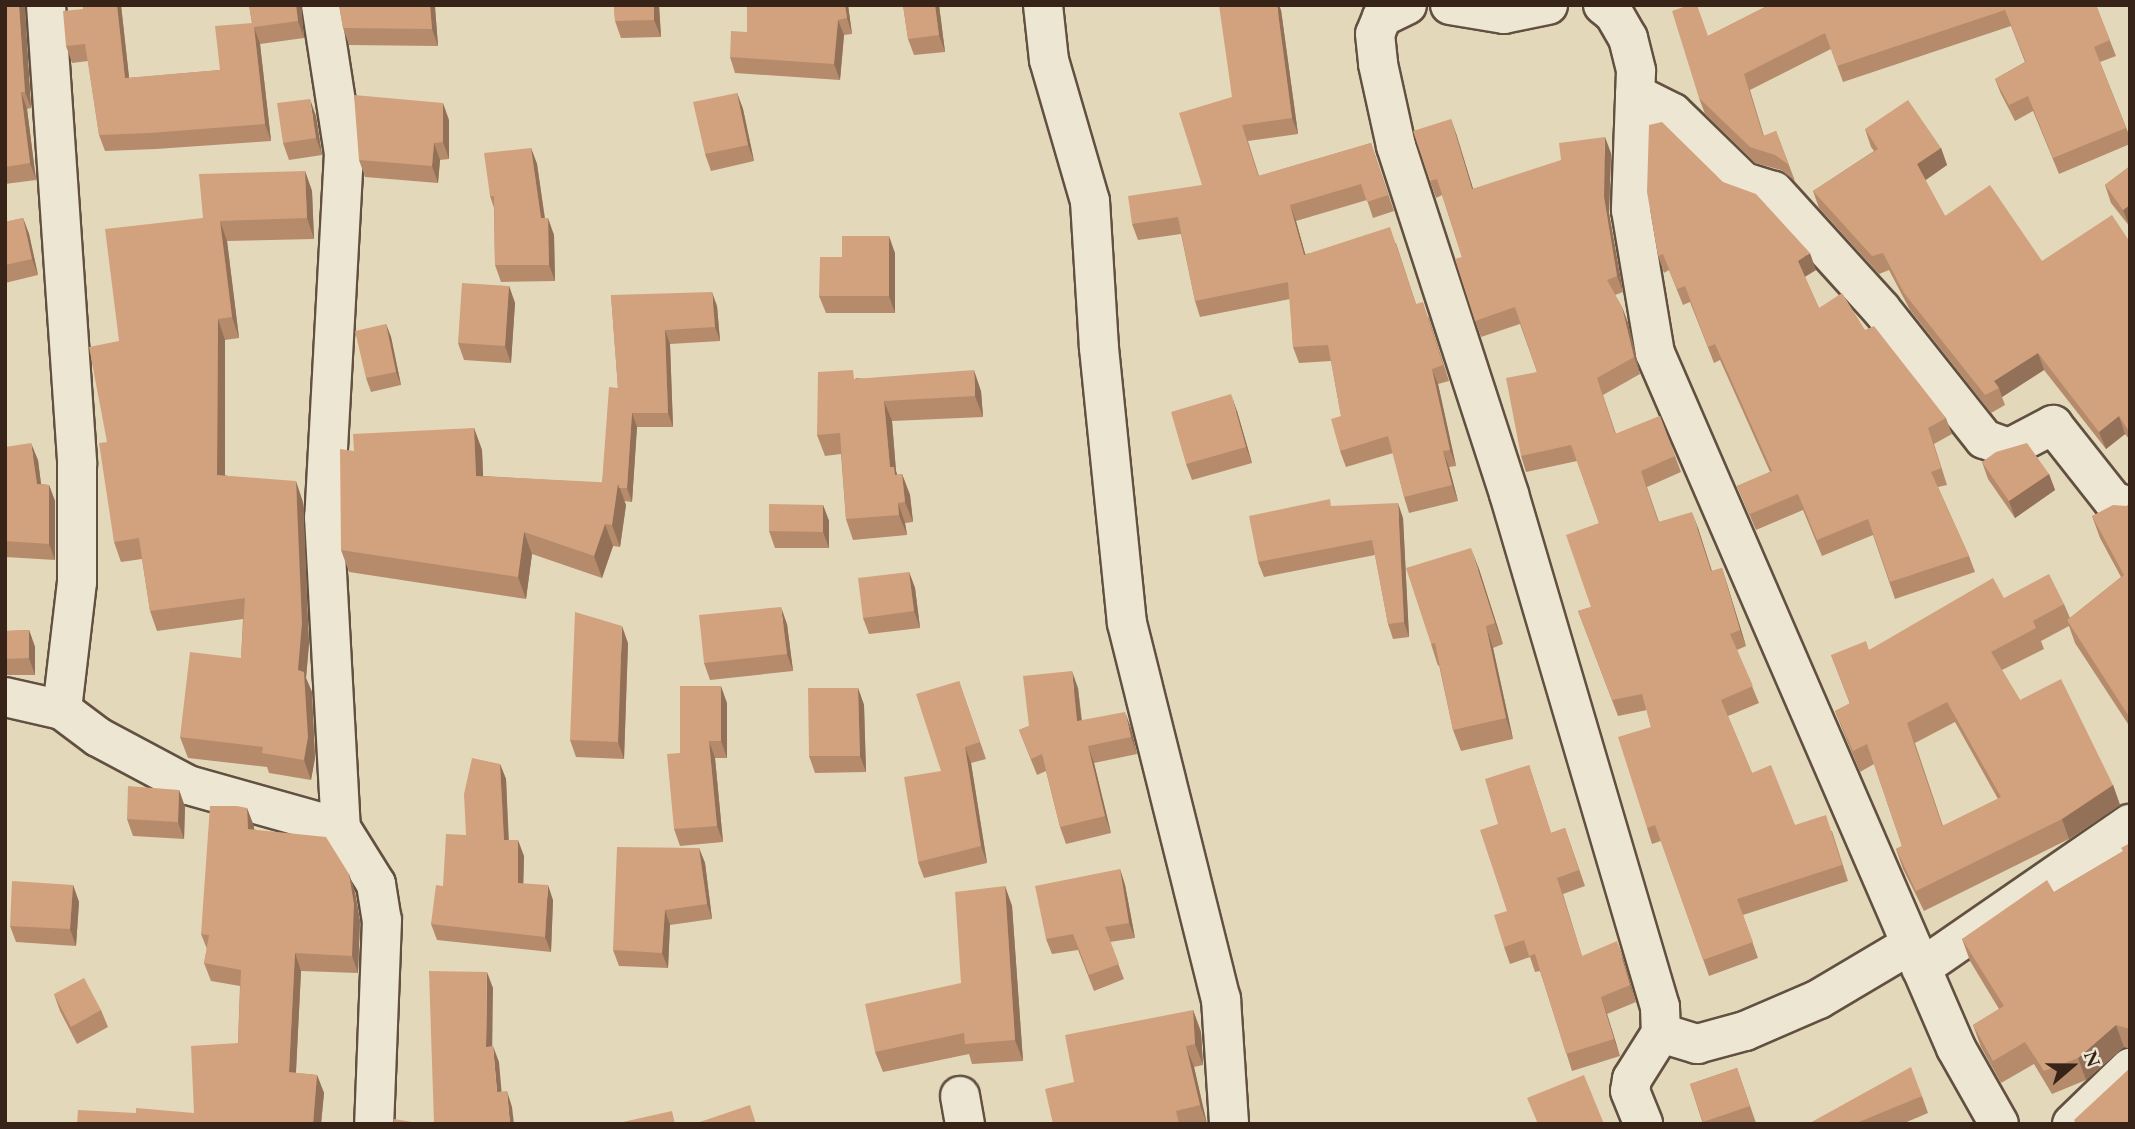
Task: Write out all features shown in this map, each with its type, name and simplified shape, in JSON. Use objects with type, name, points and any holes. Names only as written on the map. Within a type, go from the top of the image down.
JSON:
[{"type":"street","points":[[46,5],[77,464],[77,582],[62,710]]},
{"type":"street","points":[[321,5],[344,153],[324,517],[341,828],[376,884],[382,920],[374,1124]]},
{"type":"street","points":[[1043,5],[1049,60],[1090,201],[1099,348],[1127,623],[1221,999],[1229,1124]]},
{"type":"street","points":[[1407,5],[1382,17],[1375,34],[1396,146],[1510,494],[1660,1007],[1661,1034],[1632,1079],[1630,1091],[1643,1124]]},
{"type":"street","points":[[1450,5],[1504,14],[1548,5]]},
{"type":"street","points":[[1603,5],[1614,14],[1628,38],[1636,71],[1631,210],[1655,353],[1956,1048],[1999,1124]]},
{"type":"street","points":[[1635,94],[1673,113],[1744,182],[1774,191],[1881,309],[1984,439],[2009,448],[2053,425],[2113,501],[2130,507]]},
{"type":"street","points":[[5,697],[62,710],[98,737],[188,785],[341,828]]},
{"type":"street","points":[[1661,1034],[1697,1044],[1745,1031],[1916,956],[2130,824]]},
{"type":"street","points":[[2072,1124],[2130,1068]]},
{"type":"building","points":[[5,5],[19,5],[25,92],[21,92],[30,163],[5,167]]},
{"type":"building","points":[[83,5],[117,5],[125,78],[220,70],[215,26],[252,23],[249,5],[296,5],[298,21],[254,27],[265,124],[99,135],[85,44],[66,46],[63,11],[83,9]]},
{"type":"building","points":[[339,5],[430,5],[432,29],[343,28]]},
{"type":"building","points":[[614,5],[654,5],[654,20],[615,21]]},
{"type":"building","points":[[747,5],[845,5],[847,18],[838,20],[834,64],[730,57],[731,31],[747,32]]},
{"type":"building","points":[[903,5],[935,5],[939,35],[908,39]]},
{"type":"building","points":[[1219,5],[1277,5],[1292,118],[1242,125],[1258,176],[1371,143],[1388,195],[1367,202],[1361,184],[1290,205],[1304,255],[1390,227],[1416,304],[1423,302],[1443,365],[1432,369],[1450,450],[1443,451],[1452,485],[1404,497],[1388,436],[1340,451],[1331,419],[1341,416],[1328,345],[1293,347],[1288,282],[1195,301],[1178,217],[1132,224],[1128,196],[1202,185],[1179,113],[1232,97]]},
{"type":"building","points":[[1697,5],[1708,36],[1769,5],[2096,5],[2110,40],[2094,47],[2126,128],[2053,158],[2028,96],[2009,105],[1995,79],[2026,62],[2005,10],[1837,66],[1825,33],[1744,74],[1763,136],[1776,131],[1789,165],[1775,155],[1750,147],[1699,98],[1672,11]]},
{"type":"building","points":[[737,93],[748,145],[705,154],[693,102]]},
{"type":"building","points":[[354,95],[443,103],[443,142],[434,143],[432,166],[359,160]]},
{"type":"building","points":[[310,99],[316,138],[283,143],[277,103]]},
{"type":"building","points":[[1908,100],[1941,148],[1917,164],[1945,216],[1990,185],[2042,261],[2112,215],[2130,242],[2130,433],[2119,416],[2099,432],[2038,353],[1994,381],[1999,388],[1985,395],[1904,293],[1883,253],[1872,256],[1813,191],[1878,149],[1865,129]]},
{"type":"building","points":[[1451,119],[1472,189],[1561,160],[1559,143],[1605,137],[1604,197],[1617,276],[1607,280],[1622,307],[1634,357],[1597,378],[1615,434],[1660,416],[1675,456],[1641,471],[1658,522],[1692,512],[1711,571],[1722,568],[1740,630],[1730,634],[1753,686],[1721,700],[1752,773],[1771,765],[1795,825],[1826,815],[1842,865],[1737,899],[1753,942],[1703,960],[1655,825],[1647,828],[1618,737],[1651,727],[1642,694],[1612,700],[1578,611],[1591,607],[1566,535],[1599,523],[1571,445],[1521,456],[1506,378],[1537,372],[1515,307],[1475,321],[1455,259],[1462,257],[1437,179],[1430,181],[1413,131]]},
{"type":"building","points":[[1662,122],[1723,182],[1756,194],[1810,253],[1798,261],[1819,308],[1842,293],[1865,330],[1874,326],[1946,418],[1928,428],[1941,468],[1931,472],[1969,556],[1890,582],[1868,519],[1817,540],[1798,494],[1750,514],[1737,486],[1772,471],[1715,344],[1708,347],[1685,286],[1677,289],[1663,254],[1658,256],[1647,192],[1649,125]]},
{"type":"building","points":[[531,148],[541,218],[548,218],[549,265],[495,265],[494,196],[490,196],[484,153]]},
{"type":"building","points":[[2130,166],[2130,205],[2123,210],[2105,185]]},
{"type":"building","points":[[305,171],[307,218],[220,221],[232,317],[218,319],[217,475],[296,481],[302,623],[298,670],[304,672],[308,737],[304,760],[262,753],[263,747],[180,737],[190,652],[241,658],[245,598],[150,611],[139,538],[114,542],[99,443],[107,442],[89,347],[119,341],[105,229],[203,218],[199,174]]},
{"type":"building","points":[[23,218],[32,259],[5,265],[5,222]]},
{"type":"building","points":[[842,236],[889,236],[889,296],[819,296],[820,257],[842,257]]},
{"type":"building","points":[[462,283],[509,286],[505,346],[458,343]]},
{"type":"building","points":[[712,292],[715,327],[665,330],[668,413],[632,413],[627,488],[619,488],[618,483],[602,483],[609,387],[618,388],[611,295]]},
{"type":"building","points":[[386,324],[396,372],[366,378],[355,331]]},
{"type":"building","points":[[853,370],[854,379],[974,370],[975,396],[884,401],[890,467],[894,467],[895,475],[902,474],[905,502],[898,503],[899,515],[846,519],[840,433],[817,435],[818,372]]},
{"type":"building","points":[[1231,394],[1246,447],[1186,464],[1171,412]]},
{"type":"building","points":[[474,428],[476,476],[618,483],[612,525],[605,524],[594,556],[524,532],[518,577],[341,550],[340,449],[354,451],[353,434]]},
{"type":"building","points":[[31,443],[37,484],[49,485],[49,544],[5,541],[5,447]]},
{"type":"building","points":[[2027,443],[2049,474],[2009,501],[1982,462],[1996,452]]},
{"type":"building","points":[[1330,499],[1331,506],[1398,503],[1404,622],[1388,624],[1372,540],[1258,562],[1249,516]]},
{"type":"building","points":[[2130,503],[2130,718],[2067,620],[2124,575],[2092,516],[2113,505],[2127,506]]},
{"type":"building","points":[[769,504],[823,505],[823,532],[769,531]]},
{"type":"building","points":[[1471,548],[1495,623],[1486,626],[1506,718],[1453,730],[1435,643],[1431,644],[1406,568]]},
{"type":"building","points":[[909,572],[914,611],[863,618],[858,578]]},
{"type":"building","points":[[2049,574],[2064,604],[2033,621],[2036,628],[1991,652],[2020,700],[2061,679],[2113,785],[2062,819],[1916,891],[1896,849],[1902,846],[1867,744],[1853,751],[1835,711],[1850,703],[1831,655],[1866,641],[1869,650],[1993,578],[2004,598]],"holes":[[[1947,702],[2001,797],[1942,826],[1907,723]]]},
{"type":"building","points":[[781,607],[787,654],[704,663],[699,615]]},
{"type":"building","points":[[575,612],[622,626],[618,742],[570,740]]},
{"type":"building","points":[[29,630],[29,658],[5,659],[5,631]]},
{"type":"building","points":[[1072,671],[1077,721],[1125,712],[1131,737],[1088,746],[1105,816],[1060,827],[1042,754],[1031,759],[1019,730],[1029,726],[1023,676]]},
{"type":"building","points":[[959,681],[980,742],[965,747],[981,846],[918,862],[904,777],[941,771],[916,694]]},
{"type":"building","points":[[680,686],[721,686],[721,741],[709,741],[717,826],[674,829],[667,754],[680,753]]},
{"type":"building","points":[[808,688],[858,688],[860,756],[809,756]]},
{"type":"building","points":[[472,758],[500,764],[504,840],[518,840],[518,883],[548,885],[545,937],[431,924],[436,885],[443,886],[446,834],[466,835],[464,794]]},
{"type":"building","points":[[1529,765],[1551,833],[1565,828],[1579,870],[1557,878],[1582,956],[1617,941],[1630,985],[1601,997],[1614,1039],[1566,1054],[1535,954],[1529,956],[1524,940],[1504,947],[1494,915],[1507,911],[1480,830],[1498,824],[1485,779]]},
{"type":"building","points":[[128,786],[179,790],[178,822],[127,819]]},
{"type":"building","points":[[210,806],[247,808],[248,829],[326,837],[349,874],[354,904],[352,956],[295,953],[289,1072],[317,1075],[313,1124],[77,1124],[78,1110],[136,1113],[136,1108],[194,1113],[191,1046],[238,1043],[241,970],[204,963],[209,935],[201,934]]},
{"type":"building","points":[[2130,843],[2130,1029],[2116,1025],[2078,1058],[2044,1071],[2025,1042],[1993,1061],[1973,1025],[2004,1006],[1962,939],[2047,880],[2054,892],[2123,851],[2121,848]]},
{"type":"building","points":[[617,847],[699,848],[707,904],[665,910],[662,953],[613,950]]},
{"type":"building","points":[[1120,869],[1129,923],[1105,927],[1119,964],[1089,975],[1073,934],[1046,939],[1035,886]]},
{"type":"building","points":[[12,881],[73,885],[70,929],[10,926]]},
{"type":"building","points":[[1005,886],[1015,1040],[965,1044],[964,1033],[875,1052],[865,1004],[961,983],[955,892]]},
{"type":"building","points":[[429,971],[487,972],[486,1047],[493,1046],[497,1092],[507,1091],[510,1124],[434,1124]]},
{"type":"building","points":[[84,978],[101,1010],[71,1027],[54,994]]},
{"type":"building","points":[[1193,1010],[1195,1044],[1186,1046],[1200,1105],[1176,1111],[1179,1124],[1053,1124],[1045,1089],[1074,1082],[1065,1035]]},
{"type":"building","points":[[1911,1067],[1922,1096],[1854,1124],[1808,1124]]},
{"type":"building","points":[[1737,1068],[1750,1106],[1703,1122],[1690,1084]]},
{"type":"building","points":[[2130,1068],[2130,1124],[2076,1124],[2074,1120]]},
{"type":"building","points":[[1584,1075],[1604,1124],[1538,1124],[1527,1098]]},
{"type":"building","points":[[750,1105],[756,1124],[694,1124]]},
{"type":"building","points":[[672,1111],[675,1124],[614,1124]]},
{"type":"building","points":[[394,1119],[424,1124],[393,1124]]}]
